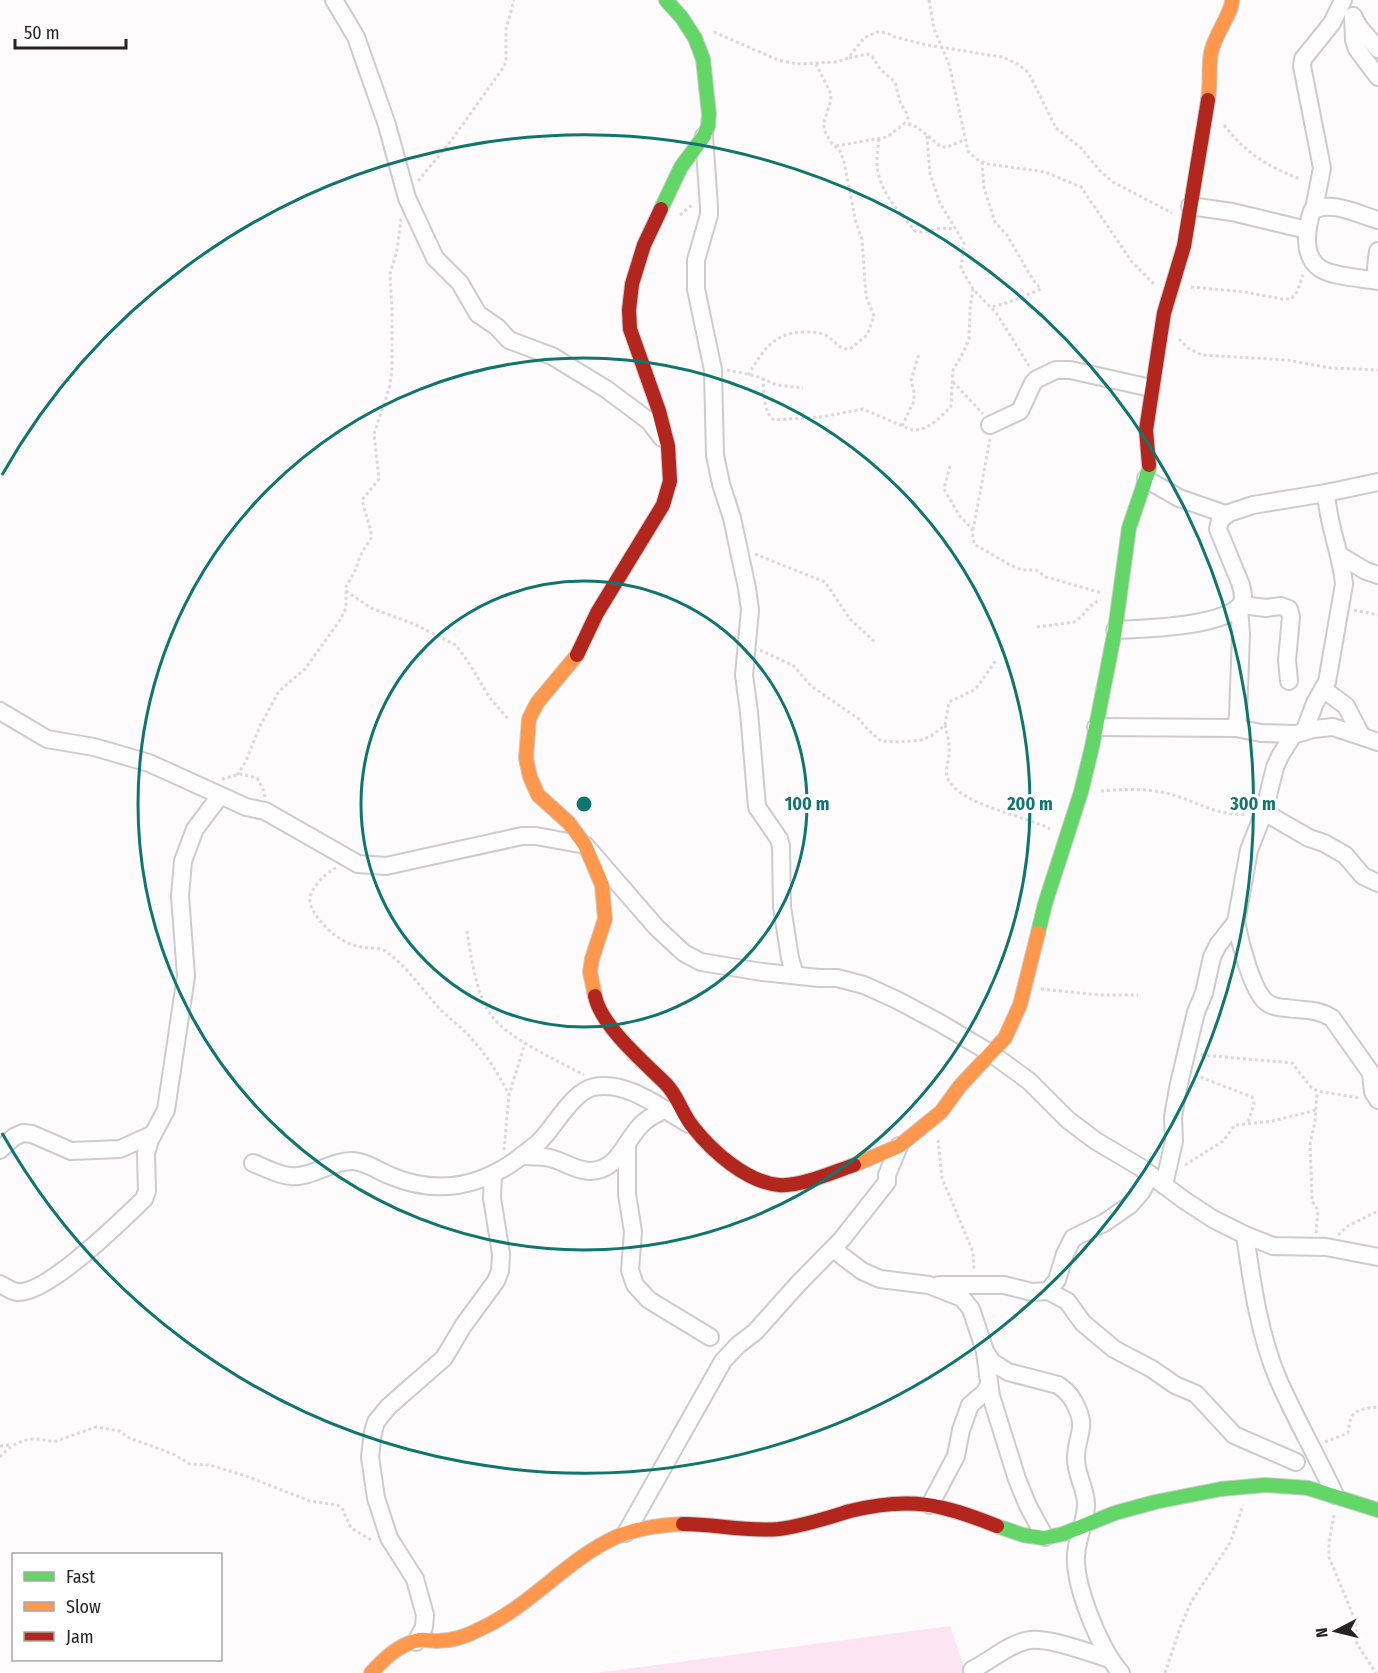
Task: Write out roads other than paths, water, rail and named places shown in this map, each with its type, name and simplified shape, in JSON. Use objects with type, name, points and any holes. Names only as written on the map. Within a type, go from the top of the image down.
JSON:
[{"type":"street","points":[[334,0],[356,37],[387,125],[407,198],[435,258],[460,283],[478,314],[497,327],[509,340],[552,356],[606,389],[649,422],[668,446]]},
{"type":"street","points":[[666,0],[688,25],[695,38],[703,59],[708,89],[708,126],[704,136],[681,167],[644,245],[631,293],[629,310],[630,329],[659,411],[668,446],[670,481],[663,505],[597,613],[579,652],[537,703],[529,719],[526,758],[530,777],[538,795],[569,823],[657,928],[684,953],[701,962],[819,978],[837,978],[864,985],[897,1000],[992,1054],[1029,1081],[1068,1120],[1096,1141],[1160,1179],[1213,1219],[1273,1246],[1322,1247],[1378,1257]]},
{"type":"street","points":[[685,0],[688,25]]},
{"type":"street","points":[[585,844],[602,885],[605,902],[605,919],[590,972],[596,1001],[622,1040],[669,1088],[692,1126],[727,1162],[757,1178],[778,1185],[795,1184],[851,1166],[899,1146],[935,1117],[966,1079],[1005,1038],[1020,1005],[1050,887],[1081,792],[1096,726],[1115,630],[1115,597],[1129,528],[1150,461],[1146,430],[1151,388],[1170,292],[1184,246],[1208,105],[1211,52],[1218,32],[1232,8],[1232,0]]},
{"type":"street","points":[[1343,0],[1332,23],[1303,59],[1302,66],[1322,168],[1314,209],[1306,230],[1310,254],[1319,268],[1329,272],[1378,280],[1376,268],[1378,251]]},
{"type":"street","points":[[1350,8],[1359,27],[1378,49]]},
{"type":"street","points":[[1350,8],[1357,49],[1378,77]]},
{"type":"street","points":[[704,136],[709,215],[694,273],[713,370],[715,455],[747,588],[750,610],[744,675],[757,807],[779,839],[781,846],[782,907],[795,975]]},
{"type":"street","points":[[1314,209],[1335,207],[1378,220]]},
{"type":"street","points":[[1189,213],[1232,212],[1306,230]]},
{"type":"street","points":[[990,425],[1022,408],[1033,383],[1056,370],[1063,369],[1151,388]]},
{"type":"street","points":[[1146,479],[1179,498],[1225,514]]},
{"type":"street","points":[[1236,728],[1241,634],[1240,606],[1244,595],[1218,529],[1220,520],[1225,514],[1253,505],[1378,482]]},
{"type":"street","points":[[1048,1291],[1057,1280],[1070,1241],[1130,1205],[1142,1191],[1160,1179],[1174,1141],[1173,1117],[1196,1012],[1204,993],[1214,952],[1236,922],[1249,850],[1264,812],[1280,756],[1288,741],[1300,733],[1327,682],[1344,584],[1327,512],[1326,493]]},
{"type":"street","points":[[1339,555],[1366,571],[1378,575]]},
{"type":"street","points":[[1115,630],[1166,628],[1208,620],[1231,612],[1240,606],[1266,608],[1281,606],[1288,609],[1292,617],[1287,660],[1289,681]]},
{"type":"street","points":[[1323,689],[1346,706],[1361,735]]},
{"type":"street","points":[[0,711],[47,739],[94,747],[149,763],[246,807],[267,812],[358,864],[386,867],[522,836],[585,844]]},
{"type":"street","points":[[1096,726],[1236,728],[1261,734],[1300,733],[1333,727],[1378,742]]},
{"type":"street","points":[[0,1284],[17,1292],[29,1289],[57,1275],[99,1241],[144,1199],[147,1191],[147,1153],[152,1135],[166,1110],[186,976],[180,896],[183,861],[195,829],[220,796]]},
{"type":"street","points":[[1264,812],[1309,838],[1324,843],[1345,855],[1363,876],[1378,883]]},
{"type":"street","points":[[1236,922],[1250,971],[1264,1000],[1280,1008],[1316,1010],[1332,1018],[1375,1075],[1373,1092],[1378,1100]]},
{"type":"street","points":[[253,1163],[291,1176],[312,1173],[351,1161],[368,1165],[392,1177],[432,1186],[458,1186],[497,1172],[521,1156],[540,1141],[577,1096],[590,1088],[602,1085],[639,1095],[692,1126]]},
{"type":"street","points":[[521,1156],[550,1158],[578,1169],[590,1171],[604,1168],[618,1159],[639,1126],[664,1110]]},
{"type":"street","points":[[0,1150],[14,1137],[23,1133],[32,1134],[71,1151],[120,1149],[152,1135]]},
{"type":"street","points":[[627,1144],[627,1194],[633,1232],[630,1270],[632,1278],[640,1293],[649,1300],[710,1337]]},
{"type":"street","points":[[626,1533],[723,1361],[755,1332],[833,1249],[887,1182],[899,1146]]},
{"type":"street","points":[[416,1642],[424,1627],[425,1615],[414,1579],[389,1538],[376,1498],[370,1457],[373,1432],[376,1422],[388,1407],[444,1358],[463,1326],[496,1281],[500,1271],[501,1254],[492,1198],[497,1172]]},
{"type":"street","points":[[1245,1235],[1251,1281],[1266,1342],[1278,1378],[1335,1495]]},
{"type":"street","points":[[833,1249],[862,1271],[880,1279],[929,1285],[1004,1285],[1032,1292],[1048,1291],[1067,1301],[1083,1323],[1114,1349],[1152,1369],[1175,1385],[1196,1394],[1234,1435],[1296,1462]]},
{"type":"street","points":[[929,1285],[962,1298],[971,1309],[984,1348],[991,1395],[1025,1501],[1039,1529],[1046,1537]]},
{"type":"street","points":[[984,1348],[992,1362],[1008,1372],[1058,1385],[1065,1390],[1078,1409],[1082,1420],[1076,1460],[1086,1505],[1075,1555],[1078,1575],[1095,1630],[1105,1652],[1121,1673]]},
{"type":"street","points":[[930,1505],[956,1456],[961,1430],[970,1405],[989,1384]]},
{"type":"street","points":[[1258,1486],[1277,1479],[1313,1447]]},
{"type":"street","points":[[371,1673],[390,1653],[420,1639],[436,1642],[455,1638],[499,1621],[597,1547],[626,1533],[654,1527],[683,1525],[760,1531],[798,1525],[877,1504],[905,1503],[952,1509],[1020,1534],[1046,1537],[1070,1532],[1104,1516],[1185,1495],[1258,1486],[1287,1485],[1335,1495],[1378,1510]]},
{"type":"street","points":[[972,1670],[1006,1649],[1028,1640],[1040,1639],[1110,1659]]}]
